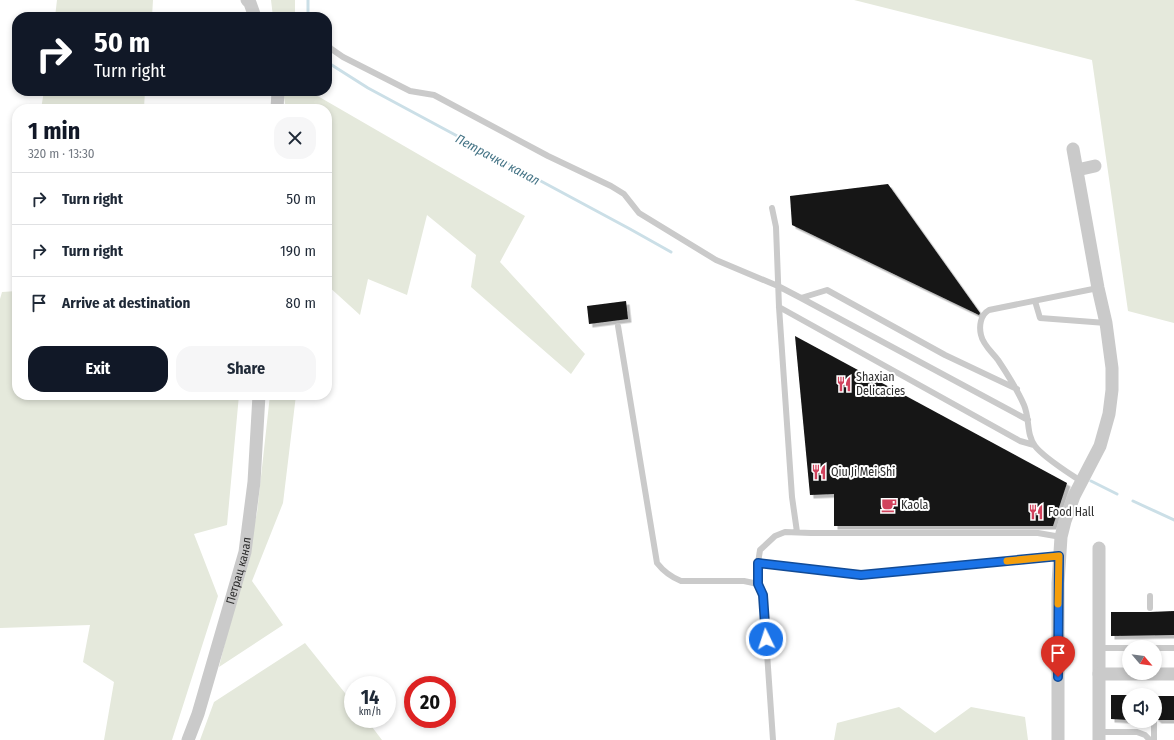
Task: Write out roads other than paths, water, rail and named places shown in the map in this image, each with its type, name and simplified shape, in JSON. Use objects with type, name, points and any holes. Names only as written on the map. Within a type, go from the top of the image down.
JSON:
[{"type":"street","points":[[247,0],[254,12]]},
{"type":"street","points":[[1058,740],[1058,583],[1061,537],[1074,496],[1100,446],[1109,414],[1112,390],[1112,368],[1106,323],[1098,288],[1073,148]]},
{"type":"street","points":[[1077,170],[1095,166]]},
{"type":"street","name":"Петрац канал","points":[[188,740],[198,714],[245,552],[254,482],[259,400]]},
{"type":"street","points":[[1099,548],[1100,736]]},
{"type":"street","points":[[1099,674],[1174,674]]},
{"type":"lane","points":[[332,49],[343,57],[410,91],[434,96],[548,156],[611,186],[624,194],[639,213],[716,260],[778,286],[1028,420]]},
{"type":"lane","points":[[772,208],[776,227],[779,307],[792,497],[797,532]]},
{"type":"lane","points":[[1082,482],[1041,452],[1034,445],[1030,438],[1025,408],[1017,389],[997,359],[984,343],[980,330],[981,321],[986,312],[989,310],[1098,288]]},
{"type":"lane","points":[[801,298],[827,290],[945,354],[1017,389]]},
{"type":"lane","points":[[1034,302],[1040,318],[1106,323]]},
{"type":"lane","points":[[779,307],[1020,441],[1034,445]]},
{"type":"lane","points":[[618,326],[657,563],[673,578],[681,581],[744,581],[758,584]]},
{"type":"lane","points":[[773,740],[763,595],[758,584],[758,563],[760,550],[775,536],[785,532],[797,532],[1038,533],[1061,537]]},
{"type":"lane","points":[[758,563],[861,575],[1059,556]]},
{"type":"lane","points":[[1150,596],[1150,608]]},
{"type":"lane","points":[[1099,648],[1122,648]]},
{"type":"lane","points":[[1162,648],[1174,648]]},
{"type":"lane","points":[[1154,728],[1154,740]]},
{"type":"lane","points":[[1100,736],[1137,732],[1150,740]]},
{"type":"waterway","name":"Петрачки канал","points":[[308,0],[308,12]]},
{"type":"waterway","name":"Петрачки канал","points":[[332,65],[368,88],[671,252]]},
{"type":"waterway","name":"Петрачки канал","points":[[1091,481],[1117,494]]},
{"type":"waterway","name":"Петрачки канал","points":[[1133,501],[1174,520]]},
{"type":"place","name":"Shaxian Delicacies","points":[[844,384]]},
{"type":"place","name":"Qiu Ji Mei Shi","points":[[819,472]]},
{"type":"place","name":"Kaola","points":[[889,505]]},
{"type":"place","name":"Food Hall","points":[[1036,512]]}]
